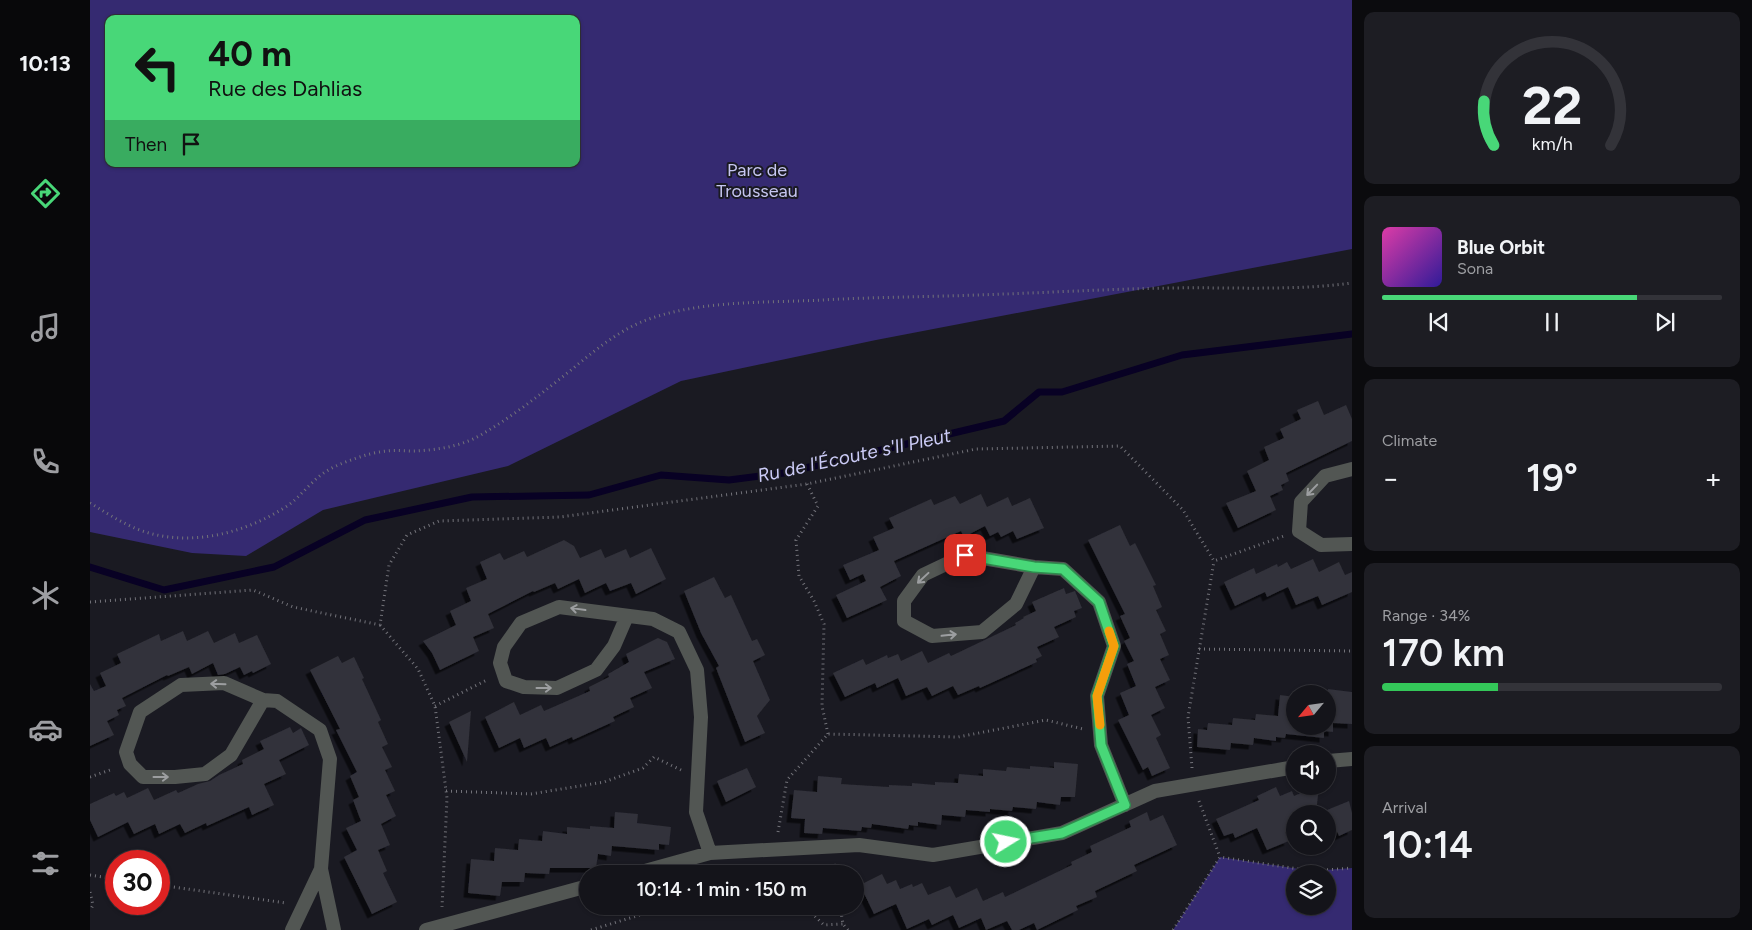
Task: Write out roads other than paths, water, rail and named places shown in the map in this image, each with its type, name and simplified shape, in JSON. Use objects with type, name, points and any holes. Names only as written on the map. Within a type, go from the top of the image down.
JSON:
[{"type":"street","points":[[1352,469],[1325,476],[1300,502],[1299,531],[1321,545],[1352,544]]},
{"type":"street","points":[[1034,567],[1016,604],[982,632],[932,636],[904,621],[904,601],[923,576],[965,555],[1034,567],[1063,569],[1099,602],[1114,646],[1097,696],[1101,745],[1125,805]]},
{"type":"street","points":[[627,616],[614,646],[596,670],[557,688],[524,688],[506,682],[500,663],[504,647],[522,623],[559,607],[653,619],[679,632],[697,670],[701,716],[696,812],[710,853]]},
{"type":"street","points":[[263,700],[231,756],[204,774],[175,777],[143,777],[130,764],[126,752],[140,712],[181,685],[224,683],[263,700],[277,701],[320,730],[330,759],[322,869],[334,930]]},
{"type":"street","points":[[1336,760],[1352,759]]},
{"type":"street","points":[[667,865],[710,853],[859,845],[933,855],[1062,833],[1155,791],[1286,769]]},
{"type":"street","points":[[292,930],[322,869]]},
{"type":"street","points":[[426,930],[579,888]]},
{"type":"waterway","name":"Ru de l'Écoute s'Il Pleut","points":[[90,567],[164,590],[274,567],[365,520],[472,497],[589,495],[661,475],[729,480],[784,473],[1004,421],[1039,392],[1062,392],[1182,355],[1352,334]]},
{"type":"park label","name":"Parc de Trousseau","points":[[757,180]]}]
